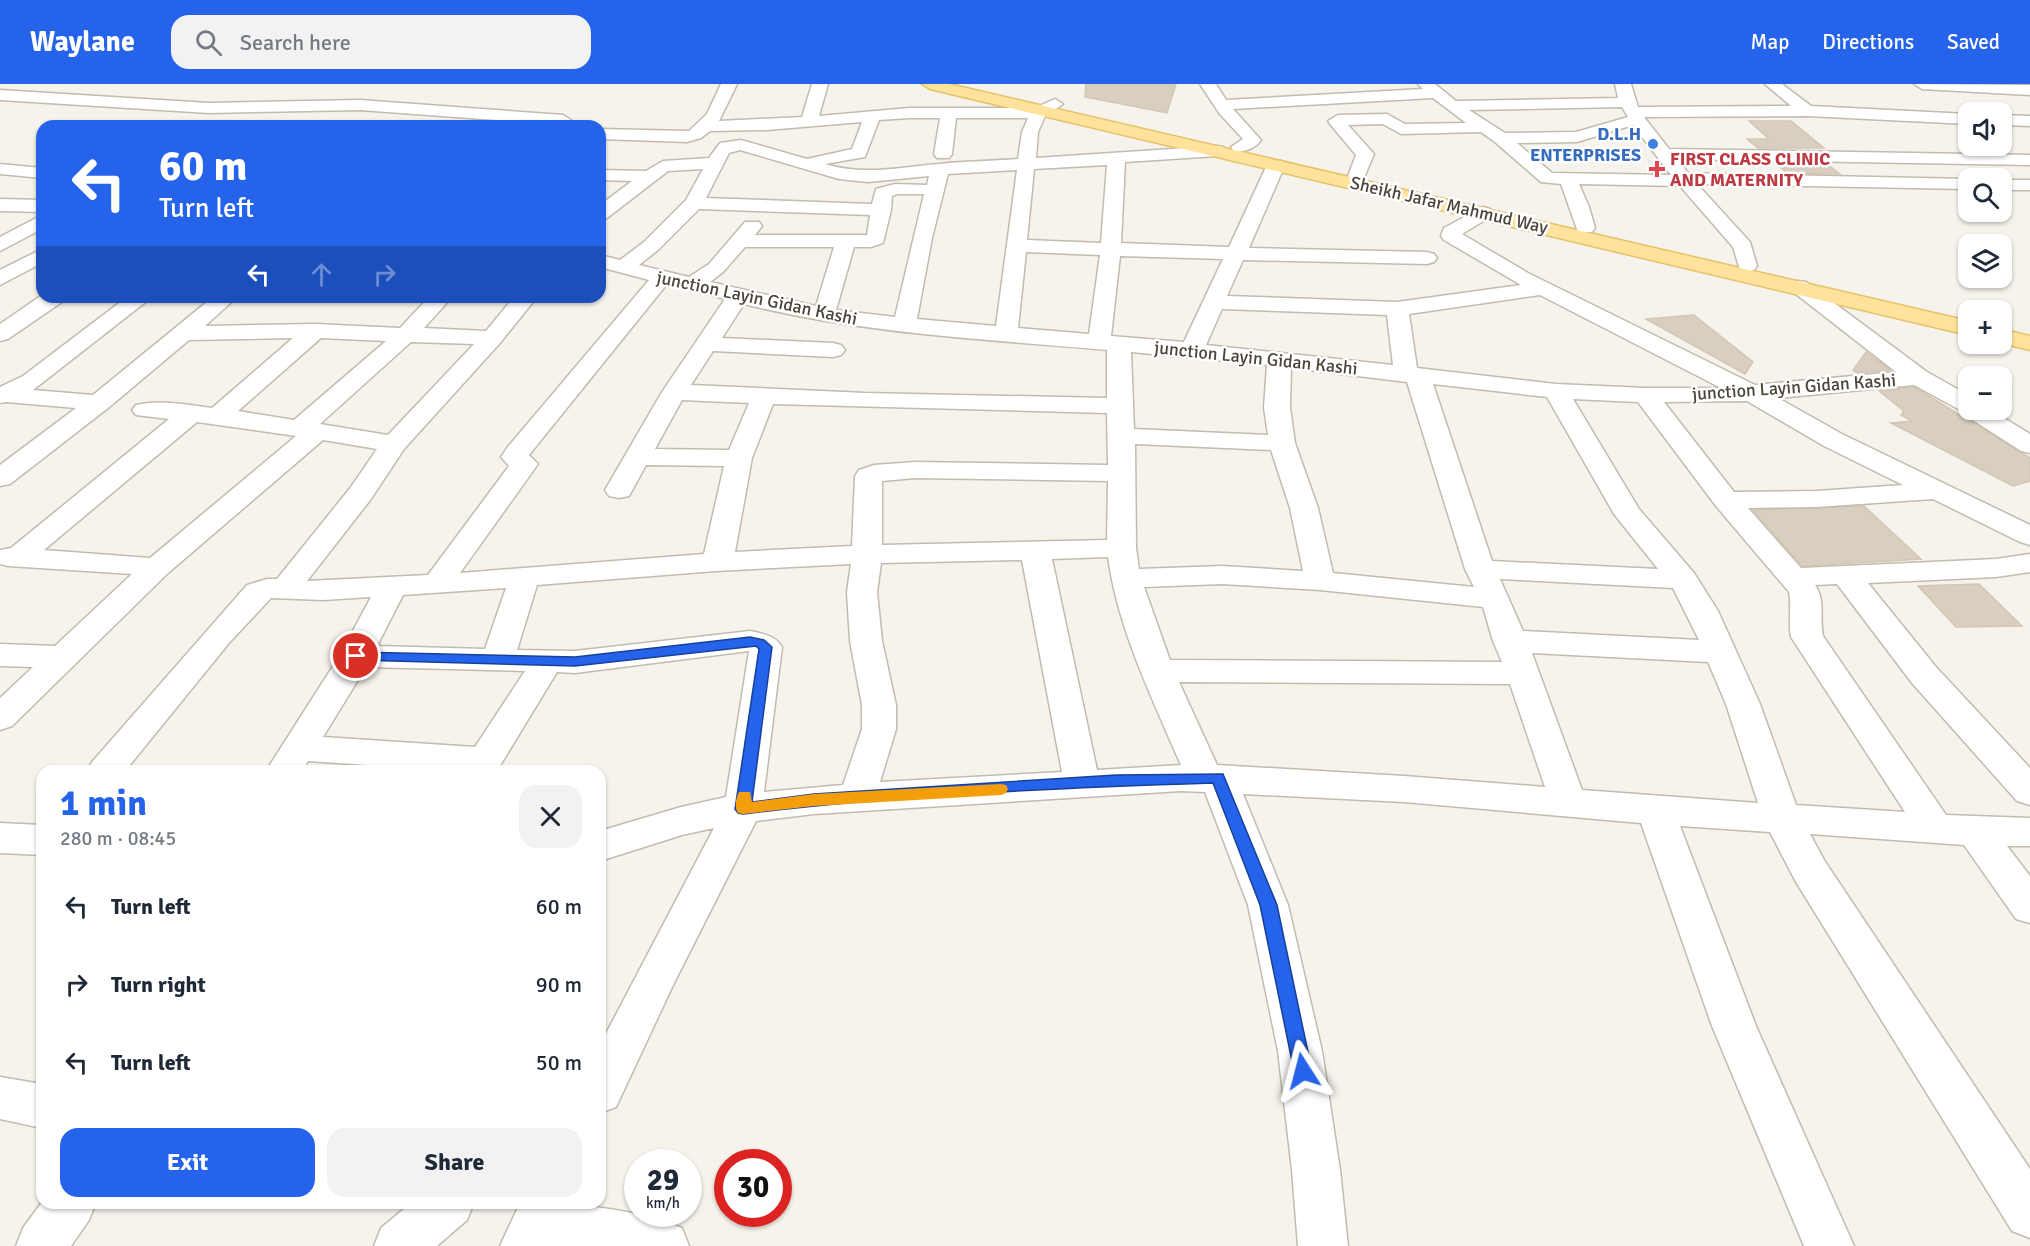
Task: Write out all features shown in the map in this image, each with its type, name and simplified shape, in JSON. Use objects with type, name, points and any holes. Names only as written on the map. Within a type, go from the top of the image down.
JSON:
[{"type":"main road","name":"Sheikh Jafar Mahmud Way","points":[[930,84],[1240,147],[1958,315]]},
{"type":"main road","name":"Sheikh Jafar Mahmud Way","points":[[969,84],[1045,109],[1958,326]]},
{"type":"main road","points":[[2012,328],[2030,332]]},
{"type":"main road","points":[[2012,339],[2030,343]]},
{"type":"street","points":[[56,99],[102,84]]},
{"type":"street","points":[[606,134],[687,137],[694,135],[708,126],[729,84]]},
{"type":"street","points":[[809,122],[820,84]]},
{"type":"street","points":[[1208,84],[1222,105],[1253,140],[1240,147]]},
{"type":"street","points":[[1283,84],[1298,100]]},
{"type":"street","points":[[1359,84],[1371,96]]},
{"type":"street","points":[[1773,84],[1807,111]]},
{"type":"street","points":[[1222,105],[1371,96],[1454,87]]},
{"type":"street","points":[[1916,87],[2004,87],[2030,90]]},
{"type":"street","points":[[1916,87],[1958,117]]},
{"type":"street","points":[[2004,87],[2030,104]]},
{"type":"street","points":[[1431,88],[1452,106],[1501,138],[1543,176],[1568,180],[1958,184]]},
{"type":"street","points":[[299,93],[317,120]]},
{"type":"street","points":[[440,110],[455,93]]},
{"type":"street","points":[[0,94],[132,105],[210,108],[350,105],[563,120]]},
{"type":"street","points":[[0,110],[30,97]]},
{"type":"street","points":[[105,117],[132,105]]},
{"type":"street","points":[[1452,106],[1807,111],[1958,118]]},
{"type":"street","points":[[186,120],[210,108]]},
{"type":"street","points":[[708,126],[741,127],[872,116],[1045,109]]},
{"type":"street","points":[[1006,334],[1030,132],[1045,109]]},
{"type":"street","points":[[1634,110],[1671,132]]},
{"type":"street","points":[[1501,138],[1577,137],[1634,110]]},
{"type":"street","points":[[1634,110],[1662,154],[1743,246],[1747,266]]},
{"type":"street","points":[[904,326],[922,238],[942,161],[949,113]]},
{"type":"street","points":[[802,162],[859,153],[872,116]]},
{"type":"street","points":[[1357,176],[1365,154],[1336,121],[1338,120],[1387,119],[1401,129],[1486,128]]},
{"type":"street","points":[[2012,120],[2030,121]]},
{"type":"street","points":[[606,146],[618,135]]},
{"type":"street","points":[[2012,136],[2030,137]]},
{"type":"street","points":[[623,267],[651,246],[694,203],[717,164],[722,150],[737,145],[839,174],[868,177],[942,161],[1026,164],[1217,151]]},
{"type":"street","points":[[1662,154],[1821,154],[2022,160],[2030,170]]},
{"type":"street","points":[[1116,159],[1109,343],[1122,436],[1121,548],[1126,579],[1157,671],[1211,778],[1271,916],[1300,1051],[1316,1170],[1323,1246]]},
{"type":"street","points":[[606,209],[663,166],[717,164]]},
{"type":"street","points":[[1192,350],[1276,165]]},
{"type":"street","points":[[0,169],[36,172]]},
{"type":"street","points":[[0,188],[36,174]]},
{"type":"street","points":[[606,175],[650,176]]},
{"type":"street","points":[[1568,180],[1580,207],[1585,228]]},
{"type":"street","points":[[2012,185],[2030,185]]},
{"type":"street","points":[[739,241],[845,243],[870,241],[876,239],[884,194],[889,190],[935,189]]},
{"type":"street","points":[[694,203],[882,210]]},
{"type":"street","points":[[6,208],[36,206]]},
{"type":"street","points":[[692,285],[717,268],[769,206]]},
{"type":"street","points":[[1451,236],[1451,232],[1483,213]]},
{"type":"street","points":[[0,245],[36,224]]},
{"type":"street","points":[[1460,301],[1435,271],[1426,247],[1428,244],[1451,236],[1545,288],[1751,393],[1833,440],[2030,536]]},
{"type":"street","points":[[825,374],[845,243]]},
{"type":"street","points":[[1017,246],[1237,253],[1435,271]]},
{"type":"street","points":[[0,279],[36,258]]},
{"type":"street","name":"junction Layin Gidan Kashi","points":[[606,263],[662,278],[834,317],[904,326],[1192,350],[1556,391],[1644,395],[1751,393],[1918,377]]},
{"type":"street","points":[[437,584],[525,464],[516,460],[514,457],[516,454],[662,278]]},
{"type":"street","points":[[1798,287],[1918,377],[1958,399]]},
{"type":"street","points":[[1214,302],[1397,309],[1545,288]]},
{"type":"street","points":[[619,490],[674,392],[738,296]]},
{"type":"street","points":[[0,334],[45,303]]},
{"type":"street","points":[[1,395],[32,381],[133,303]]},
{"type":"street","points":[[0,478],[99,403],[219,303]]},
{"type":"street","points":[[0,718],[157,567],[308,430],[408,334],[436,303]]},
{"type":"street","points":[[285,589],[361,493],[394,444],[492,338],[521,303]]},
{"type":"street","points":[[1397,309],[1404,356],[1480,569],[1495,599],[1509,641],[1536,707],[1568,802]]},
{"type":"street","points":[[184,333],[315,331],[492,338]]},
{"type":"street","points":[[9,557],[206,414],[315,331]]},
{"type":"street","points":[[706,344],[825,374],[1119,406]]},
{"type":"street","points":[[1279,360],[1277,408],[1282,442],[1304,508],[1320,581]]},
{"type":"street","points":[[674,392],[764,396],[825,374]]},
{"type":"street","points":[[1556,391],[1609,485],[1629,514],[1683,579],[1702,611],[1743,704],[1782,818],[1810,871],[2030,1213]]},
{"type":"street","points":[[1,395],[99,403]]},
{"type":"street","points":[[1644,395],[1726,500],[1793,577],[1803,592],[1807,607],[1803,623],[1807,637],[1935,828]]},
{"type":"street","points":[[716,562],[721,549],[739,458],[764,396]]},
{"type":"street","points":[[145,410],[206,414],[394,444]]},
{"type":"street","points":[[1990,420],[2030,445]]},
{"type":"street","points":[[1122,436],[1282,442]]},
{"type":"street","points":[[637,457],[739,458]]},
{"type":"street","points":[[857,798],[879,729],[879,705],[866,641],[862,592],[867,554],[869,476],[915,470],[1121,473]]},
{"type":"street","points":[[1726,500],[1817,499],[1934,491]]},
{"type":"street","points":[[110,765],[218,636],[258,592],[267,588],[323,591],[524,578],[716,562],[867,554],[1121,548]]},
{"type":"street","points":[[1035,551],[1082,783]]},
{"type":"street","points":[[9,557],[157,567]]},
{"type":"street","points":[[1793,577],[1996,568],[2030,563]]},
{"type":"street","points":[[1480,569],[1683,579]]},
{"type":"street","points":[[1126,579],[1222,575],[1320,581],[1495,599]]},
{"type":"street","points":[[1846,575],[1924,675],[2030,791]]},
{"type":"street","points":[[498,660],[524,578]]},
{"type":"street","points":[[392,587],[356,656],[292,760],[450,765]]},
{"type":"street","points":[[356,656],[575,662],[750,641],[766,647],[743,809],[655,978],[606,1080]]},
{"type":"street","points":[[1509,641],[1720,652]]},
{"type":"street","points":[[0,655],[65,657]]},
{"type":"street","points":[[483,765],[549,661]]},
{"type":"street","points":[[1157,671],[1522,673]]},
{"type":"street","points":[[606,844],[681,821],[743,809],[857,798],[1082,783],[1211,778],[1654,810],[1975,831],[2030,832]]},
{"type":"street","points":[[1654,810],[1734,1026],[1829,1246]]},
{"type":"street","points":[[1975,831],[2030,907]]},
{"type":"street","points":[[0,838],[36,840]]},
{"type":"street","points":[[41,1246],[67,1209]]},
{"type":"street","points":[[399,1246],[441,1209]]},
{"type":"street","points":[[536,1224],[664,1246]]},
{"type":"building","points":[[1086,84],[1176,84],[1167,113],[1085,97]]},
{"type":"building","points":[[1749,121],[1791,121],[1824,148],[1758,148],[1747,139],[1769,139]]},
{"type":"building","points":[[1775,163],[1827,164],[1840,174],[1787,173]]},
{"type":"building","points":[[1694,315],[1753,362],[1745,374],[1646,319]]},
{"type":"building","points":[[1866,352],[1890,370],[1857,373],[1853,370]]},
{"type":"building","points":[[1914,387],[1958,414],[1958,420],[1968,420],[2030,458],[2030,481],[2013,486],[1891,423],[1912,421],[1901,415],[1904,411],[1879,391]]},
{"type":"building","points":[[1864,506],[1921,559],[1802,566],[1753,510]]},
{"type":"building","points":[[1979,584],[2022,626],[1956,627],[1918,586]]},
{"type":"slow traffic","points":[[745,796],[743,809],[814,800],[1001,789]]},
{"type":"place","name":"D.L.H ENTERPRISES","points":[[1653,144]]},
{"type":"place","name":"FIRST CLASS CLINIC AND MATERNITY","points":[[1657,169]]},
{"type":"route","points":[[356,656],[575,662],[750,641],[759,643],[766,647],[743,809],[814,800],[1116,781],[1218,778],[1268,905],[1303,1071]]}]
